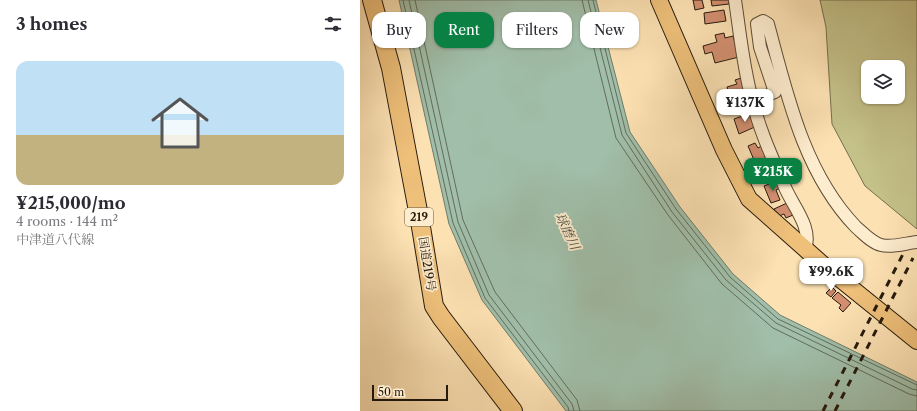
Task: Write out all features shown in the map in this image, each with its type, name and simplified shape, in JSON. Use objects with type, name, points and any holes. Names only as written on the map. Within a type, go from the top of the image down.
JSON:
[{"type":"highway","name":"国道219号","points":[[372,0],[390,68],[421,227],[434,306],[513,411]]},
{"type":"main road","points":[[659,0],[724,150],[749,199],[805,250],[917,340]]},
{"type":"street","points":[[735,0],[745,71],[784,188],[807,230],[808,241],[805,250]]},
{"type":"street","points":[[770,94],[775,92],[760,47],[757,24],[763,21],[768,24],[798,130],[816,168],[840,210],[859,229],[880,245],[891,246],[917,242]]},
{"type":"shaded area","points":[[820,0],[917,0],[917,229],[865,186],[832,124],[826,27]]},
{"type":"water","name":"球磨川","points":[[399,0],[596,0],[599,12],[580,12],[580,48],[608,48],[630,132],[680,207],[733,274],[780,315],[917,382],[917,411],[566,411],[482,300],[449,224],[410,48],[426,48],[426,12],[402,12]]},
{"type":"building","points":[[693,0],[702,0],[704,8],[695,10]]},
{"type":"building","points":[[711,0],[729,0],[729,4],[712,6]]},
{"type":"building","points":[[724,10],[726,21],[705,24],[704,13]]},
{"type":"building","points":[[724,33],[725,38],[733,36],[739,57],[715,63],[712,52],[705,54],[703,46],[717,42],[715,35]]},
{"type":"building","points":[[741,78],[745,94],[741,91],[730,95],[727,87],[737,84],[735,80]]},
{"type":"building","points":[[751,113],[757,126],[739,134],[734,119]]},
{"type":"building","points":[[755,143],[758,148],[763,145],[771,161],[757,167],[748,146]]},
{"type":"building","points":[[777,181],[780,188],[776,190],[780,200],[771,203],[764,186]]},
{"type":"building","points":[[787,203],[793,215],[786,218],[784,214],[777,217],[774,209]]},
{"type":"building","points":[[832,287],[836,291],[831,297],[826,293]]},
{"type":"building","points":[[838,292],[851,303],[843,312],[839,308],[841,305],[832,298]]},
{"type":"tunnel","points":[[756,98],[770,94]]},
{"type":"railway","points":[[823,411],[903,254]]},
{"type":"railway","points":[[835,411],[913,258]]}]
